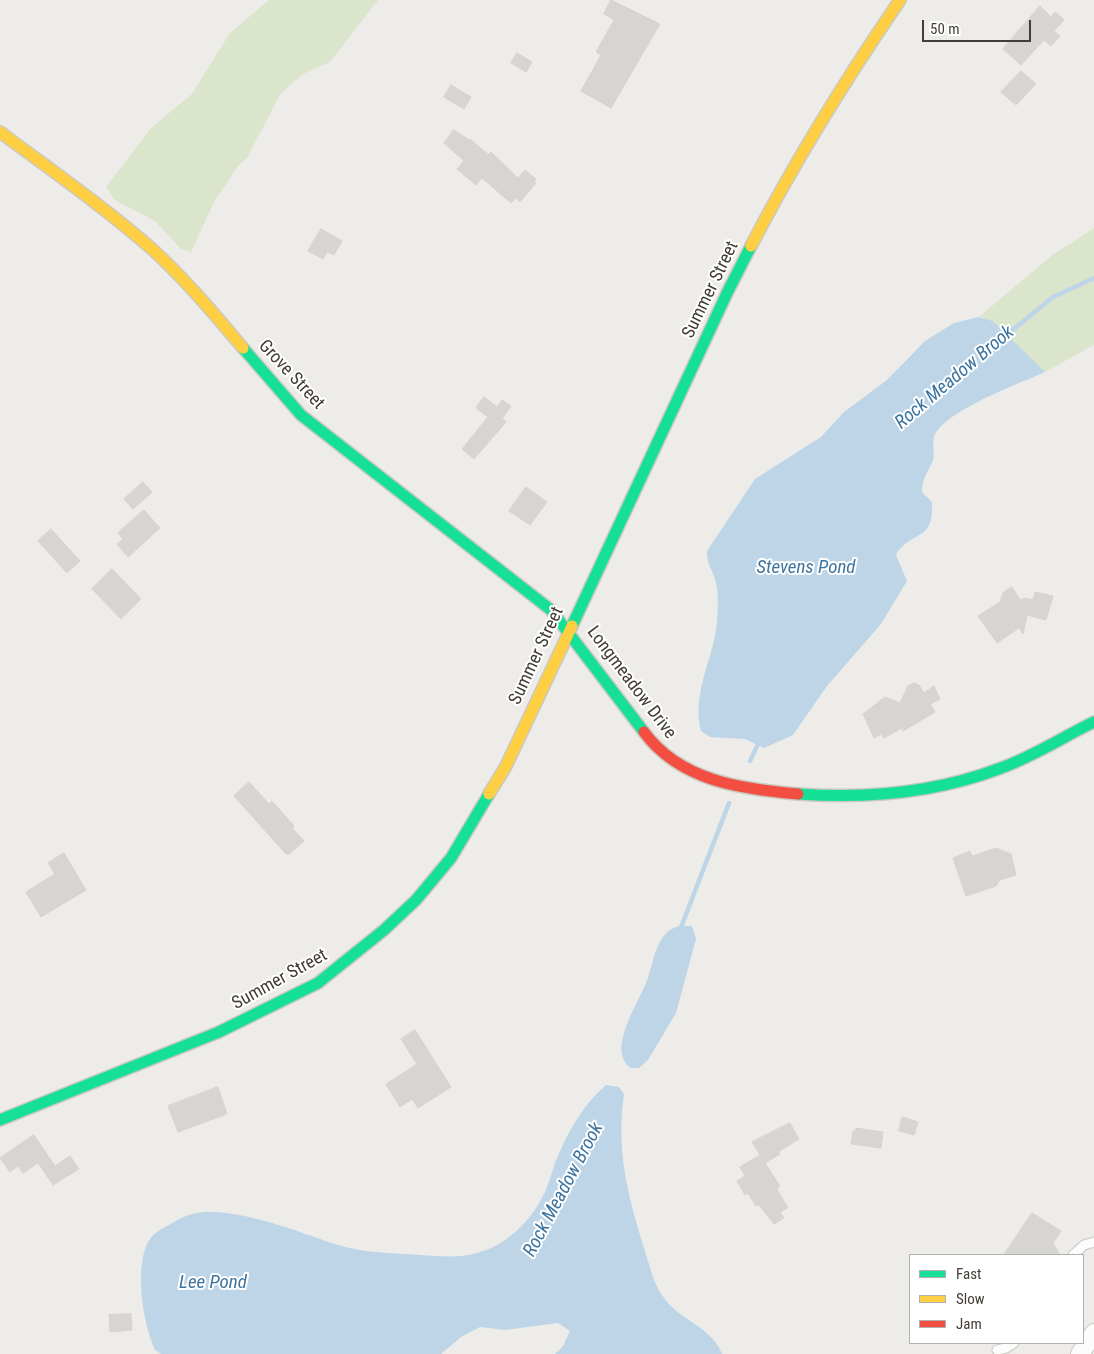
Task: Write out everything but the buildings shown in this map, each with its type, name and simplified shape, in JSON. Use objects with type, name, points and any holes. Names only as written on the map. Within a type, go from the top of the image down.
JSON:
[{"type":"main road","name":"Summer Street","points":[[0,1120],[219,1032],[275,1006],[318,983],[384,930],[416,900],[451,858],[506,766],[728,291],[784,184],[865,51],[900,0]]},
{"type":"main road","name":"Grove Street","points":[[0,132],[108,212],[153,250],[195,292],[300,415],[551,610],[568,630]]},
{"type":"main road","name":"Longmeadow Drive","points":[[568,630],[656,747],[689,772],[720,782],[781,792],[842,797],[912,793],[957,783],[1005,767],[1094,722]]},
{"type":"street","points":[[1080,1354],[1094,1333]]},
{"type":"lane","points":[[1074,1254],[1084,1245],[1094,1242]]},
{"type":"lane","points":[[996,1349],[1006,1348],[1012,1344]]},
{"type":"green space","points":[[269,0],[378,0],[330,62],[303,74],[281,93],[247,158],[238,166],[214,202],[191,252],[181,249],[155,221],[115,200],[106,187],[152,127],[192,94],[230,33]]},
{"type":"green space","points":[[1094,228],[1094,345],[1045,372],[993,321],[979,317],[1051,256]]},
{"type":"water","name":"Stevens Pond","points":[[978,317],[993,321],[1045,372],[983,399],[966,408],[940,427],[934,437],[933,460],[922,487],[922,492],[932,502],[932,515],[929,524],[925,530],[902,547],[896,555],[907,581],[881,624],[827,686],[793,735],[764,748],[745,739],[710,737],[701,731],[699,717],[701,690],[715,636],[718,612],[718,595],[714,575],[708,562],[707,551],[755,479],[821,437],[844,412],[887,380],[925,341],[954,323]]},
{"type":"water","points":[[679,926],[692,926],[696,939],[676,1013],[648,1060],[639,1068],[631,1068],[624,1060],[622,1050],[626,1027],[646,983],[660,942],[671,929]]},
{"type":"water","name":"Lee Pond","points":[[606,1085],[619,1087],[624,1094],[622,1143],[624,1166],[633,1211],[654,1280],[670,1306],[708,1334],[722,1354],[555,1354],[563,1346],[570,1331],[558,1323],[505,1330],[480,1327],[461,1337],[441,1354],[161,1354],[155,1350],[144,1310],[141,1278],[145,1250],[152,1236],[161,1229],[188,1215],[203,1212],[230,1213],[261,1220],[358,1250],[450,1256],[465,1256],[480,1252],[501,1243],[519,1229],[534,1211],[545,1192],[559,1154],[580,1114]]},
{"type":"waterway","name":"Rock Meadow Brook","points":[[1004,337],[1053,297],[1094,278]]},
{"type":"waterway","name":"Rock Meadow Brook","points":[[750,761],[760,740]]},
{"type":"waterway","name":"Rock Meadow Brook","points":[[680,930],[729,803]]},
{"type":"traffic: fast","points":[[572,626],[728,291],[751,246]]},
{"type":"traffic: fast","points":[[243,348],[301,415],[551,610],[644,732]]},
{"type":"traffic: fast","points":[[798,794],[876,795],[927,789],[952,783],[1013,763],[1094,722]]},
{"type":"traffic: fast","points":[[0,1120],[219,1032],[318,983],[384,930],[416,900],[451,858],[489,794]]},
{"type":"traffic: slow","points":[[751,246],[785,183],[822,121],[900,0]]},
{"type":"traffic: slow","points":[[0,132],[134,233],[188,285],[243,348]]},
{"type":"traffic: slow","points":[[489,794],[506,766],[572,626]]},
{"type":"traffic: jam","points":[[644,732],[659,749],[675,762],[713,780],[755,789],[798,794]]}]
